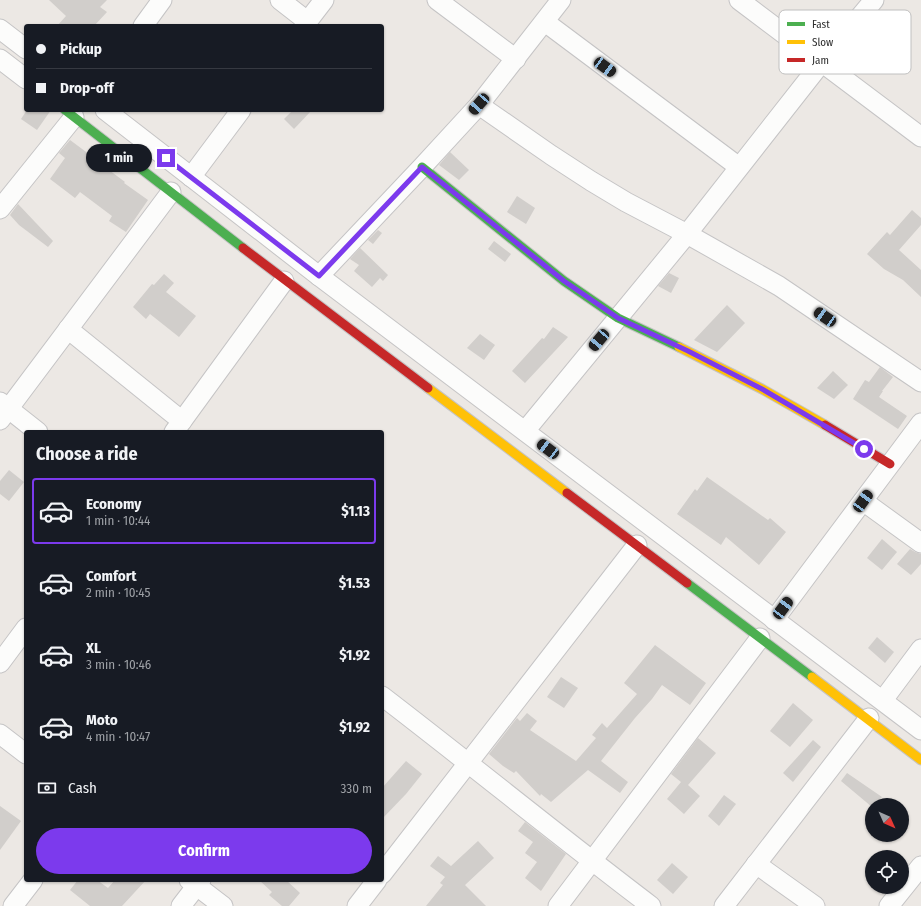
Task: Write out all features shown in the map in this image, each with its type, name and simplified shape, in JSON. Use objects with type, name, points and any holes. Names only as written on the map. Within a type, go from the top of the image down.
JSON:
[{"type":"street","points":[[144,24],[162,0]]},
{"type":"street","points":[[280,0],[306,24],[324,0]]},
{"type":"street","points":[[437,0],[516,59]]},
{"type":"street","points":[[319,276],[479,104],[562,0]]},
{"type":"street","points":[[739,0],[779,30]]},
{"type":"street","points":[[866,10],[874,0]]},
{"type":"street","points":[[544,22],[739,167]]},
{"type":"street","points":[[0,29],[24,47]]},
{"type":"street","points":[[0,59],[24,77]]},
{"type":"street","points":[[524,431],[687,234],[813,74]]},
{"type":"street","points":[[838,74],[921,137]]},
{"type":"street","points":[[479,104],[551,155],[591,181],[626,202],[687,234],[779,286],[921,382]]},
{"type":"street","points":[[108,112],[319,276],[921,730]]},
{"type":"street","points":[[191,177],[240,112]]},
{"type":"street","points":[[0,209],[69,113],[284,281],[869,718],[921,760]]},
{"type":"street","points":[[422,167],[564,281],[618,318],[688,351],[762,389],[890,464]]},
{"type":"street","points":[[35,430],[3,410],[68,328],[171,192]]},
{"type":"street","points":[[68,328],[178,426],[284,281]]},
{"type":"street","points":[[774,620],[921,423]]},
{"type":"street","points":[[863,501],[921,543]]},
{"type":"street","points":[[384,871],[637,544]]},
{"type":"street","points":[[0,663],[24,631]]},
{"type":"street","points":[[558,906],[760,638]]},
{"type":"street","points":[[883,700],[921,649]]},
{"type":"street","points":[[384,698],[469,762],[592,861],[651,906]]},
{"type":"street","points":[[724,906],[869,718]]},
{"type":"street","points":[[0,734],[24,752]]},
{"type":"street","points":[[756,864],[814,906]]},
{"type":"street","points":[[888,906],[921,866]]},
{"type":"street","points":[[13,906],[31,882]]},
{"type":"street","points":[[181,906],[196,882],[224,906]]},
{"type":"street","points":[[357,906],[375,882]]},
{"type":"building","points":[[49,0],[107,0],[100,7],[107,12],[96,24],[59,24],[66,16]]},
{"type":"building","points":[[26,112],[50,112],[37,130],[21,119]]},
{"type":"building","points":[[291,112],[310,112],[294,129],[284,119]]},
{"type":"building","points":[[70,140],[148,200],[126,232],[109,221],[112,216],[80,192],[75,198],[50,179],[65,158],[59,153]]},
{"type":"building","points":[[450,152],[469,170],[459,180],[439,165]]},
{"type":"building","points":[[517,196],[535,208],[526,224],[507,212]]},
{"type":"building","points":[[18,204],[53,241],[48,247],[19,225],[10,215]]},
{"type":"building","points":[[912,210],[921,218],[921,225],[899,250],[921,270],[921,297],[903,280],[884,269],[867,254],[887,232],[890,235]]},
{"type":"building","points":[[378,230],[382,233],[373,244],[368,240]]},
{"type":"building","points":[[494,241],[511,254],[505,262],[488,249]]},
{"type":"building","points":[[360,248],[388,275],[383,281],[380,278],[372,287],[354,271],[359,265],[350,259]]},
{"type":"building","points":[[669,273],[679,278],[671,293],[658,286]]},
{"type":"building","points":[[164,274],[174,283],[166,292],[196,316],[179,337],[150,314],[146,319],[133,307],[152,284],[154,285]]},
{"type":"building","points":[[727,305],[745,323],[717,352],[694,340]]},
{"type":"building","points":[[553,327],[568,337],[525,383],[512,371],[542,338],[544,339]]},
{"type":"building","points":[[480,334],[495,345],[484,360],[467,348]]},
{"type":"building","points":[[880,367],[893,377],[879,397],[907,416],[898,429],[853,399],[865,380],[869,382]]},
{"type":"building","points":[[833,371],[848,385],[834,399],[817,388]]},
{"type":"building","points":[[9,470],[24,482],[9,501],[0,494],[0,481]]},
{"type":"building","points":[[707,477],[768,520],[770,518],[786,532],[759,565],[726,537],[721,545],[677,514],[695,489],[697,491]]},
{"type":"building","points":[[882,539],[897,552],[882,570],[867,558]]},
{"type":"building","points":[[910,549],[921,554],[921,564],[911,575],[897,564]]},
{"type":"building","points":[[877,637],[894,652],[885,663],[868,648]]},
{"type":"building","points":[[655,645],[706,683],[690,705],[662,685],[601,761],[628,782],[620,793],[588,770],[551,802],[541,794],[540,796],[516,771],[514,773],[489,754],[517,718],[520,721],[527,713],[537,721],[530,730],[576,761],[596,738],[592,735],[602,723],[607,728],[637,694],[624,683]]},
{"type":"building","points":[[561,677],[578,688],[564,708],[547,697]]},
{"type":"building","points":[[793,703],[813,720],[790,747],[770,731]]},
{"type":"building","points":[[698,738],[716,753],[688,785],[700,796],[684,814],[667,799],[681,782],[671,774]]},
{"type":"building","points":[[813,740],[821,747],[793,782],[783,773]]},
{"type":"building","points":[[406,761],[422,774],[406,794],[384,817],[384,786]]},
{"type":"building","points":[[847,773],[882,797],[865,798],[865,801],[841,781]]},
{"type":"building","points":[[724,795],[736,804],[719,826],[708,816]]},
{"type":"building","points":[[0,806],[21,821],[0,850]]},
{"type":"building","points":[[525,822],[566,854],[541,891],[525,878],[537,862],[525,853],[533,842],[518,831]]},
{"type":"building","points":[[478,841],[494,858],[465,885],[486,906],[426,906],[443,885],[440,883],[445,877],[430,866],[438,856],[451,866]]},
{"type":"building","points":[[672,863],[688,877],[673,894],[657,880]]},
{"type":"building","points":[[76,882],[100,882],[108,888],[113,882],[144,882],[122,906],[90,906],[70,890]]},
{"type":"building","points":[[261,882],[288,882],[300,893],[289,906],[282,906],[269,895],[272,892]]},
{"type":"traffic: fast","points":[[68,112],[243,248]]},
{"type":"traffic: fast","points":[[422,167],[564,281],[618,318],[679,347]]},
{"type":"traffic: fast","points":[[687,583],[812,677]]},
{"type":"traffic: slow","points":[[679,347],[762,389],[825,425]]},
{"type":"traffic: slow","points":[[428,388],[567,493]]},
{"type":"traffic: slow","points":[[812,677],[921,760]]},
{"type":"traffic: jam","points":[[243,248],[428,388]]},
{"type":"traffic: jam","points":[[825,425],[890,464]]},
{"type":"traffic: jam","points":[[567,493],[687,583]]},
{"type":"route","points":[[166,158],[319,276],[422,167],[564,281],[618,318],[688,351],[762,389],[864,449]]}]
